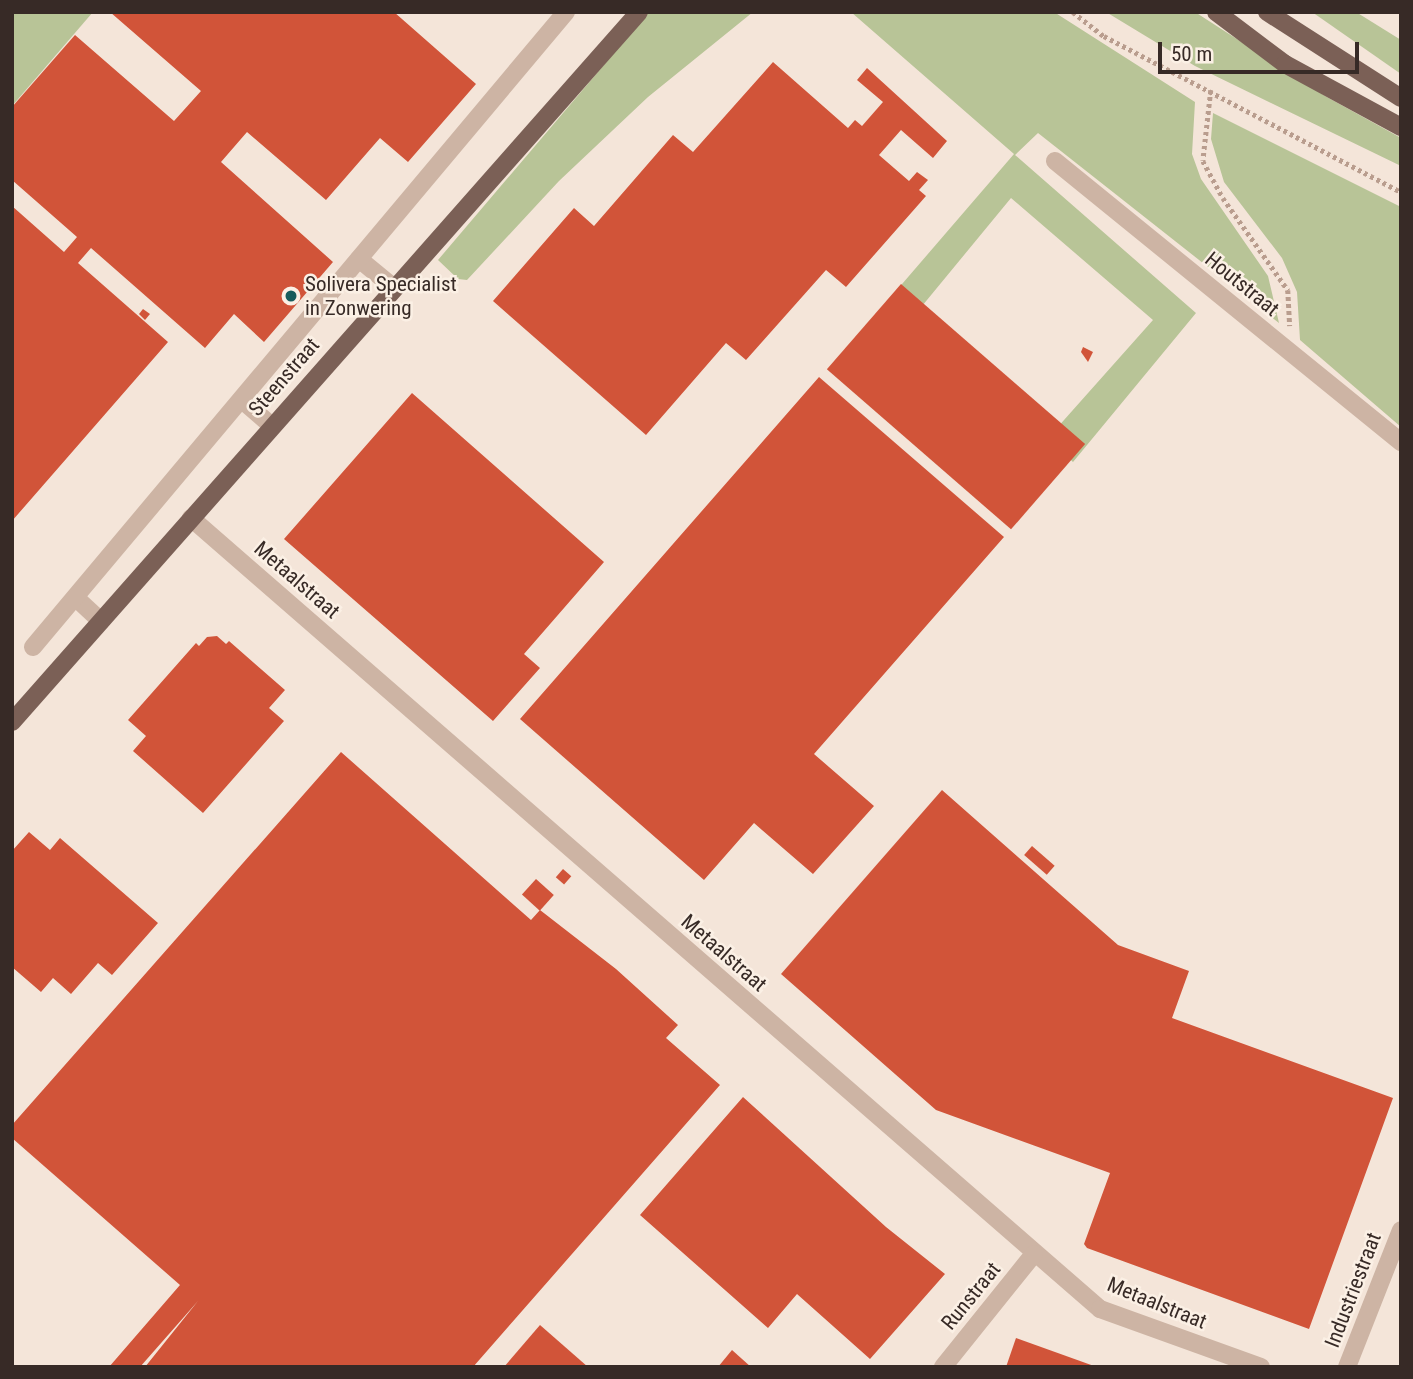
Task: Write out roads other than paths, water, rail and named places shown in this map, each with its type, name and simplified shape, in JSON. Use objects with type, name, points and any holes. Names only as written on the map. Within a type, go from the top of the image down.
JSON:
[{"type":"main road","name":"Steenstraat","points":[[590,63],[626,12]]},
{"type":"main road","name":"Steenstraat","points":[[12,722],[590,63],[639,12]]},
{"type":"main road","points":[[1216,12],[1285,64],[1401,127]]},
{"type":"main road","points":[[1267,12],[1401,98]]},
{"type":"street","name":"Steenstraat","points":[[33,647],[566,12]]},
{"type":"street","name":"Houtstraat","points":[[1055,161],[1401,442]]},
{"type":"street","points":[[359,259],[393,288]]},
{"type":"street","points":[[242,400],[272,426]]},
{"type":"street","name":"Metaalstraat","points":[[191,518],[1100,1309],[1261,1367]]},
{"type":"street","points":[[75,598],[101,621]]},
{"type":"street","name":"Industriestraat","points":[[1347,1367],[1401,1230]]},
{"type":"street","name":"Runstraat","points":[[943,1367],[1034,1254]]},
{"type":"place","name":"Solivera Specialist in Zonwering","points":[[291,296]]}]
